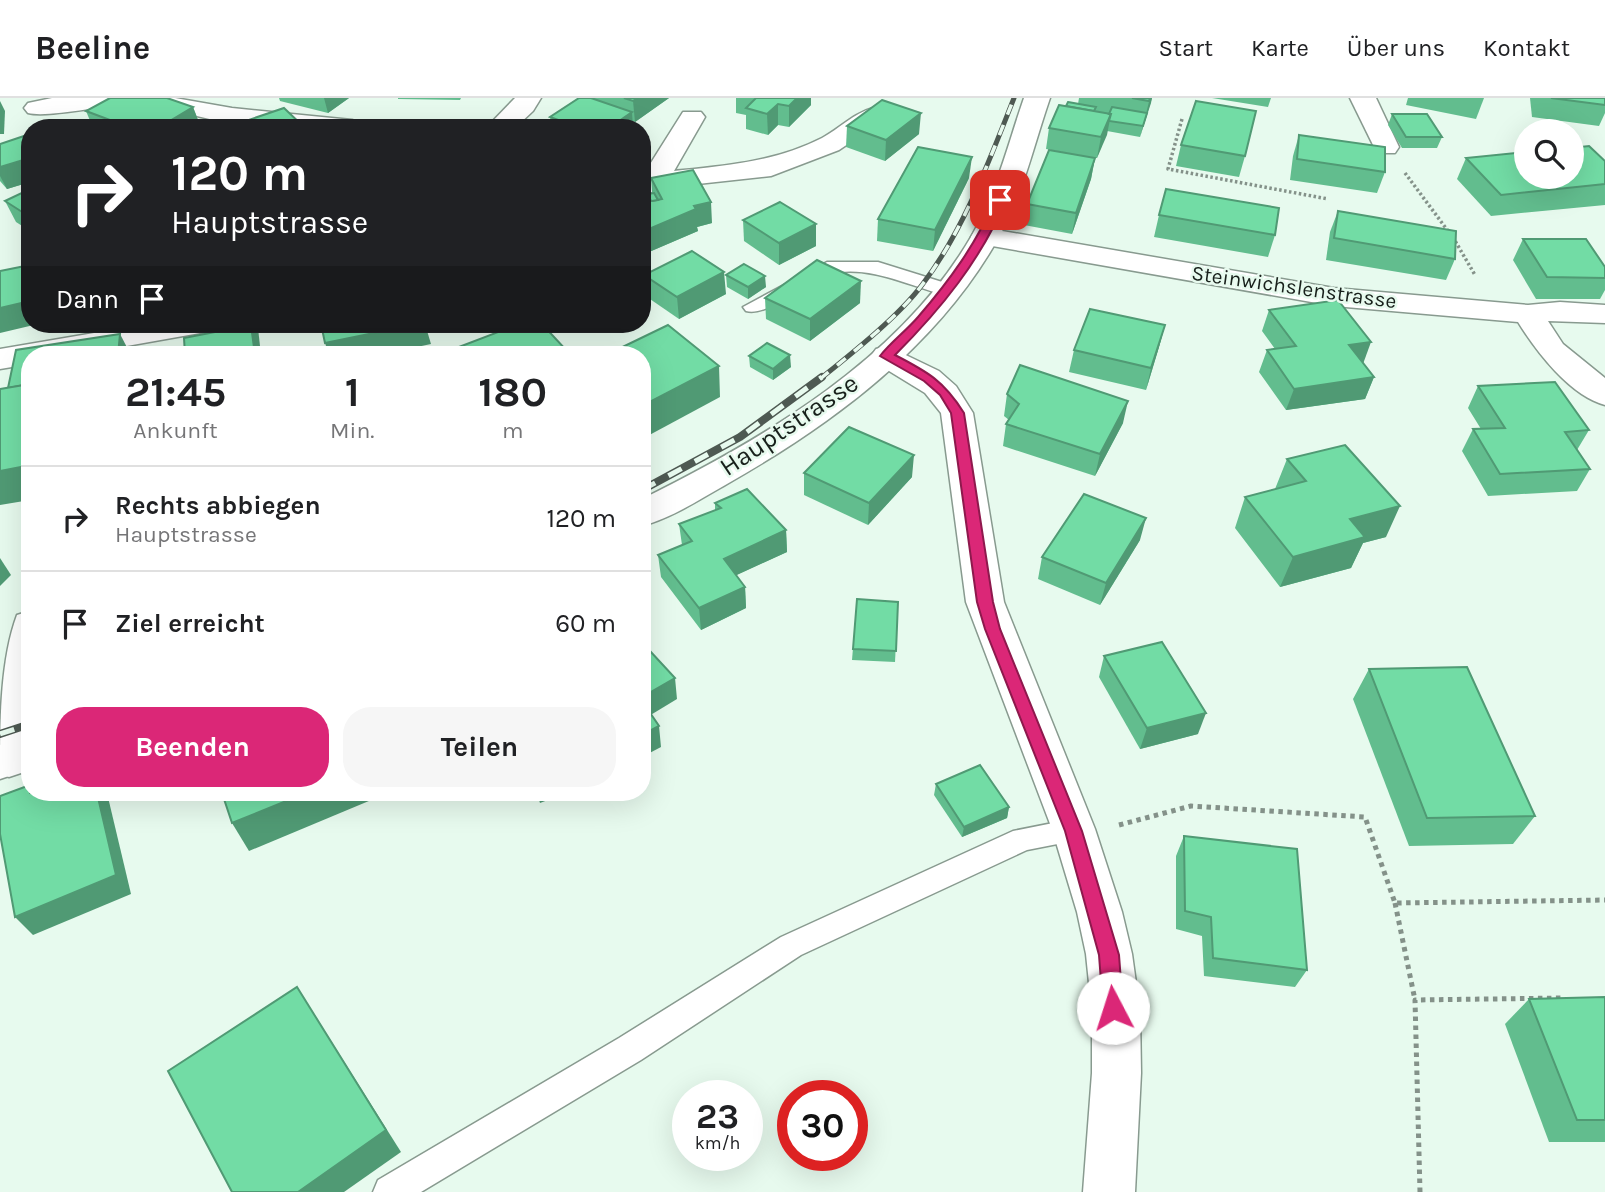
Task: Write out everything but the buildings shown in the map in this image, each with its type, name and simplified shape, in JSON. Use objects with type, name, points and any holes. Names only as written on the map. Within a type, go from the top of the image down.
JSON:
[{"type":"street","points":[[38,111],[85,100],[128,98]]},
{"type":"street","points":[[134,98],[262,119]]},
{"type":"street","points":[[509,119],[524,106],[528,98]]},
{"type":"street","name":"Hauptstrasse","points":[[651,508],[766,447],[887,356],[948,290],[985,237],[1037,98]]},
{"type":"street","points":[[1363,98],[1386,146]]},
{"type":"street","points":[[651,184],[762,170],[830,144],[873,116]]},
{"type":"street","points":[[651,181],[692,117]]},
{"type":"street","name":"Steinwichslenstrasse","points":[[985,237],[1334,297],[1495,309],[1528,314],[1560,311],[1605,314]]},
{"type":"street","points":[[1528,314],[1539,336],[1552,351],[1605,395]]},
{"type":"street","points":[[74,346],[149,333]]},
{"type":"street","points":[[0,359],[21,355]]},
{"type":"street","points":[[887,356],[929,378],[945,392],[957,413],[977,561],[989,615],[1073,831],[1109,955],[1117,1060],[1109,1192]]},
{"type":"street","points":[[13,758],[7,732],[21,667]]},
{"type":"lane","points":[[753,307],[827,268],[878,268],[948,290]]},
{"type":"lane","points":[[390,1192],[630,1049],[791,946],[1023,839],[1073,831]]},
{"type":"path","points":[[1182,119],[1168,169],[1328,200]]},
{"type":"path","points":[[1386,146],[1454,239],[1495,309]]},
{"type":"path","points":[[1073,831],[1105,829],[1191,806],[1365,817],[1395,903],[1415,1000],[1420,1192]]},
{"type":"path","points":[[1395,903],[1605,900]]},
{"type":"path","points":[[1415,1000],[1564,998]]},
{"type":"railway","points":[[820,379],[900,310],[937,264],[963,218],[1014,98]]},
{"type":"railway","points":[[651,485],[740,437],[822,377]]},
{"type":"railway","points":[[0,734],[21,727]]},
{"type":"route","points":[[1000,200],[985,237],[969,262],[921,321],[887,356],[929,378],[945,392],[957,413],[961,425],[977,561],[985,602],[993,629],[1073,831],[1109,955],[1113,1008]]}]
